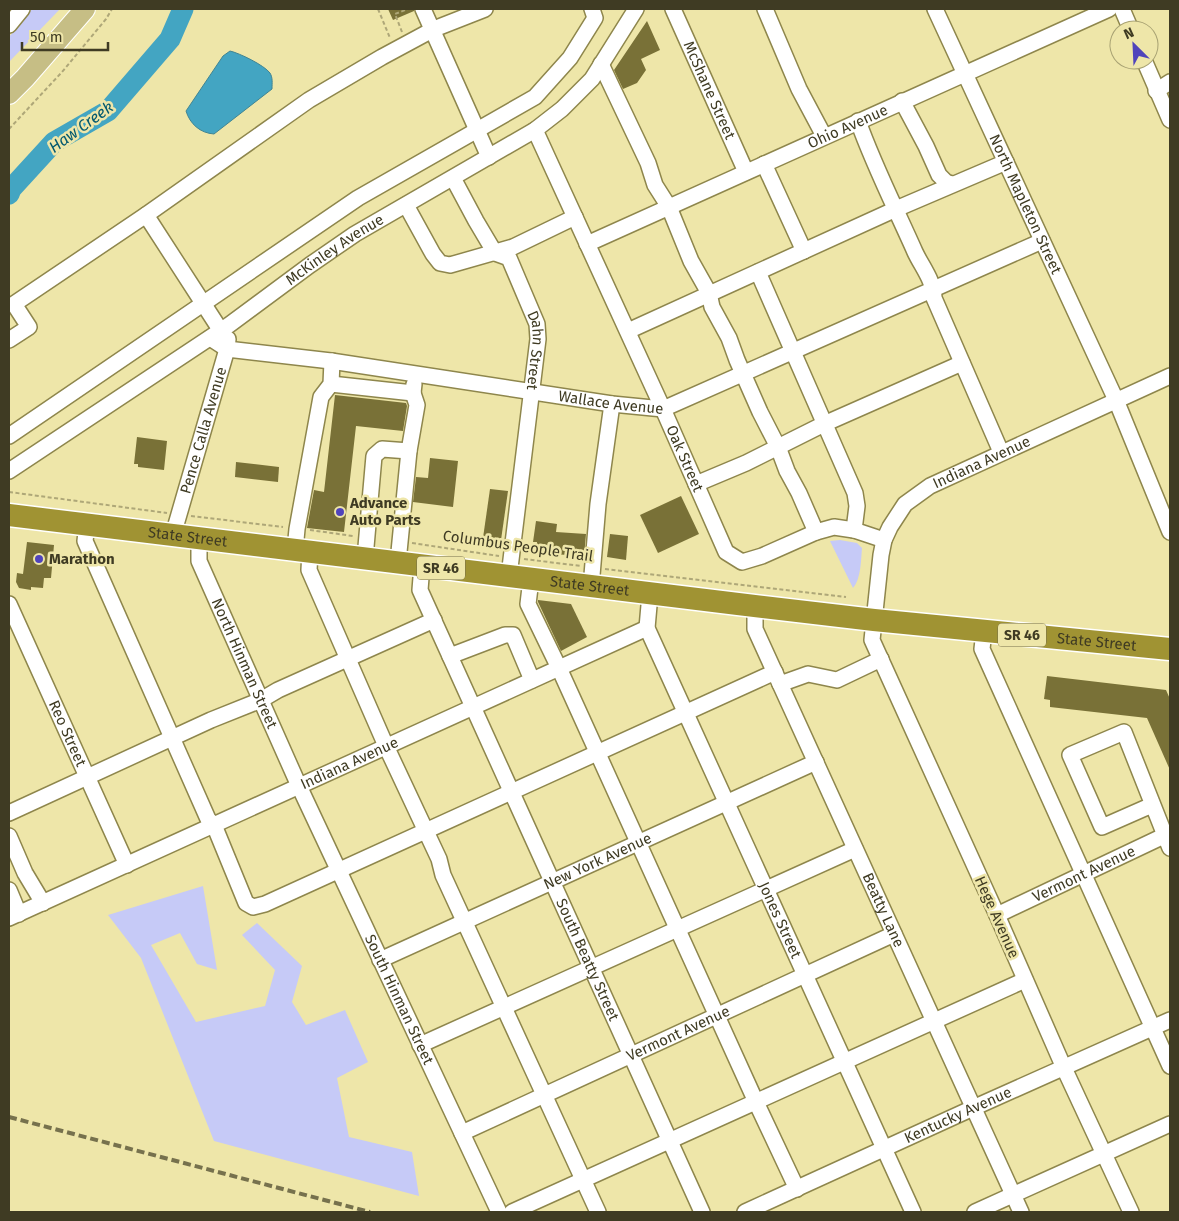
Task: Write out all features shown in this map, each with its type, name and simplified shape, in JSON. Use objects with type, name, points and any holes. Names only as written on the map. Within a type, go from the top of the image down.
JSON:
[{"type":"highway","name":"State Street","points":[[9,515],[87,524],[176,525],[199,538],[366,548],[399,552],[422,565],[592,577],[650,594],[874,620],[1170,649]]},
{"type":"main road","points":[[9,94],[86,9]]},
{"type":"street","points":[[9,25],[22,9]]},
{"type":"street","points":[[423,9],[489,157]]},
{"type":"street","points":[[9,340],[29,327],[14,304],[146,215],[309,100],[382,57],[434,30],[485,9]]},
{"type":"street","points":[[9,436],[358,198],[535,97],[570,58],[585,36],[595,18],[592,9]]},
{"type":"street","name":"McKinley Avenue","points":[[9,470],[220,331],[356,234],[535,130],[562,109],[592,79],[636,9]]},
{"type":"street","name":"McShane Street","points":[[673,9],[746,172]]},
{"type":"street","points":[[765,9],[799,89],[824,136]]},
{"type":"street","name":"North Mapleton Street","points":[[935,9],[1116,400],[1170,532]]},
{"type":"street","name":"Ohio Avenue","points":[[588,244],[965,73],[1091,12],[1109,9]]},
{"type":"street","points":[[601,64],[648,163],[655,185],[669,207],[691,261],[709,293],[712,307],[729,338],[743,374],[816,532]]},
{"type":"street","points":[[1148,70],[1170,120]]},
{"type":"street","points":[[1156,91],[1170,82]]},
{"type":"street","points":[[902,101],[939,175],[946,182],[952,184]]},
{"type":"street","points":[[858,121],[867,147],[916,255],[934,289],[934,298],[1001,452]]},
{"type":"street","name":"Oak Street","points":[[535,130],[628,331],[726,552],[742,562],[762,556],[816,532],[834,527],[854,530],[884,540]]},
{"type":"street","points":[[628,331],[896,209],[1006,162]]},
{"type":"street","points":[[764,164],[804,251]]},
{"type":"street","name":"Dahn Street","points":[[453,178],[495,253],[509,258],[536,324],[538,339],[531,392],[517,571],[528,604],[560,668],[597,754],[797,1189]]},
{"type":"street","points":[[406,205],[440,263],[450,266],[513,247],[575,217]]},
{"type":"street","points":[[146,215],[204,303],[220,331]]},
{"type":"street","name":"Wallace Avenue","points":[[220,331],[227,349],[332,362],[612,404],[663,409],[1042,241]]},
{"type":"street","points":[[758,272],[855,493],[857,506],[854,530]]},
{"type":"street","name":"Pence Calla Avenue","points":[[176,525],[227,349],[220,331]]},
{"type":"street","points":[[332,362],[331,384],[321,398],[301,543],[309,570],[386,746],[439,859],[443,875],[598,1212]]},
{"type":"street","points":[[696,484],[746,463],[824,424],[962,363]]},
{"type":"street","points":[[399,552],[409,451],[417,405],[413,393],[415,374]]},
{"type":"street","name":"Indiana Avenue","points":[[874,620],[884,540],[905,504],[930,486],[1170,376]]},
{"type":"street","points":[[331,384],[413,393]]},
{"type":"street","points":[[592,577],[598,504],[612,404]]},
{"type":"street","points":[[366,548],[374,456],[382,449],[409,451]]},
{"type":"street","points":[[87,524],[85,541],[208,819],[214,825],[246,903],[253,907],[339,871],[686,713],[778,678],[808,674],[836,680],[881,660]]},
{"type":"street","name":"North Hinman Street","points":[[199,538],[199,561],[299,786]]},
{"type":"street","name":"South Beatty Street","points":[[422,565],[420,590],[702,1212]]},
{"type":"street","points":[[647,628],[650,594]]},
{"type":"street","name":"Reo Street","points":[[9,604],[127,865]]},
{"type":"street","name":"Beatty Lane","points":[[755,606],[755,629],[1020,1212]]},
{"type":"street","points":[[9,813],[434,620]]},
{"type":"street","name":"Hege Avenue","points":[[874,620],[872,640],[1130,1212]]},
{"type":"street","points":[[450,656],[505,635],[513,635],[538,625]]},
{"type":"street","name":"Indiana Avenue","points":[[14,916],[647,628]]},
{"type":"street","name":"Jones Street","points":[[647,628],[913,1212]]},
{"type":"street","points":[[984,631],[982,650],[1085,874],[1170,1066]]},
{"type":"street","points":[[513,635],[532,680]]},
{"type":"street","points":[[1152,805],[1102,827],[1070,755],[1124,732],[1152,805],[1168,839]]},
{"type":"street","name":"New York Avenue","points":[[380,960],[816,762]]},
{"type":"street","name":"South Hinman Street","points":[[299,786],[499,1212]]},
{"type":"street","points":[[9,836],[25,873],[44,903]]},
{"type":"street","name":"Vermont Avenue","points":[[997,915],[1085,874],[1168,839]]},
{"type":"street","points":[[420,1045],[855,849]]},
{"type":"street","points":[[9,890],[14,916]]},
{"type":"street","name":"Vermont Avenue","points":[[462,1133],[894,934]]},
{"type":"street","points":[[512,1212],[1025,980]]},
{"type":"street","name":"Kentucky Avenue","points":[[745,1212],[1170,1020]]},
{"type":"street","points":[[975,1212],[1170,1124]]},
{"type":"path","points":[[9,129],[62,72],[106,19],[112,9]]},
{"type":"path","points":[[378,9],[390,40]]},
{"type":"path","points":[[403,34],[395,14],[408,9]]},
{"type":"path","points":[[9,492],[176,525],[301,543],[366,548]]},
{"type":"path","name":"Columbus People Trail","points":[[399,552],[517,571],[846,597]]},
{"type":"shaded area","points":[[32,9],[60,9],[9,62],[9,37]]},
{"type":"shaded area","points":[[230,51],[251,60],[267,70],[272,77],[272,89],[214,134],[204,132],[190,120],[186,111],[223,56]]},
{"type":"shaded area","points":[[840,540],[857,543],[862,548],[859,575],[853,588],[830,541]]},
{"type":"shaded area","points":[[203,886],[217,970],[197,964],[180,933],[151,945],[196,1022],[265,1006],[275,970],[242,935],[257,923],[302,966],[292,1002],[306,1025],[345,1010],[368,1062],[337,1078],[349,1137],[412,1152],[419,1196],[214,1141],[141,958],[108,915]]},
{"type":"building","points":[[388,9],[414,9],[414,11],[393,20]]},
{"type":"building","points":[[647,21],[660,50],[641,59],[646,70],[637,83],[623,89],[614,70]]},
{"type":"building","points":[[335,395],[406,403],[407,406],[403,431],[356,426],[344,532],[307,528],[314,490],[324,492]]},
{"type":"building","points":[[137,437],[167,441],[164,470],[138,467],[138,464],[134,464]]},
{"type":"building","points":[[430,458],[458,461],[453,507],[413,502],[416,477],[428,478]]},
{"type":"building","points":[[236,462],[279,467],[278,482],[235,477]]},
{"type":"building","points":[[490,489],[508,491],[501,540],[483,538]]},
{"type":"building","points":[[681,496],[699,534],[658,553],[640,515]]},
{"type":"building","points":[[536,521],[557,524],[556,532],[586,534],[584,556],[536,553],[537,542],[533,542]]},
{"type":"building","points":[[610,534],[628,536],[626,560],[607,557]]},
{"type":"building","name":"Marathon","points":[[27,542],[54,545],[51,578],[44,578],[43,588],[31,587],[31,590],[19,588],[16,582],[17,573],[23,574]]},
{"type":"building","points":[[538,600],[571,604],[587,637],[561,651]]},
{"type":"building","points":[[1047,676],[1166,690],[1170,699],[1170,770],[1147,718],[1050,707],[1050,700],[1044,699]]},
{"type":"waterway","name":"Haw Creek","points":[[9,194],[11,189],[54,142],[108,111],[170,39],[183,9]]},
{"type":"railway","points":[[9,1117],[370,1212]]},
{"type":"place","name":"Advance Auto Parts","points":[[340,512]]},
{"type":"place","name":"Marathon","points":[[39,559]]}]
